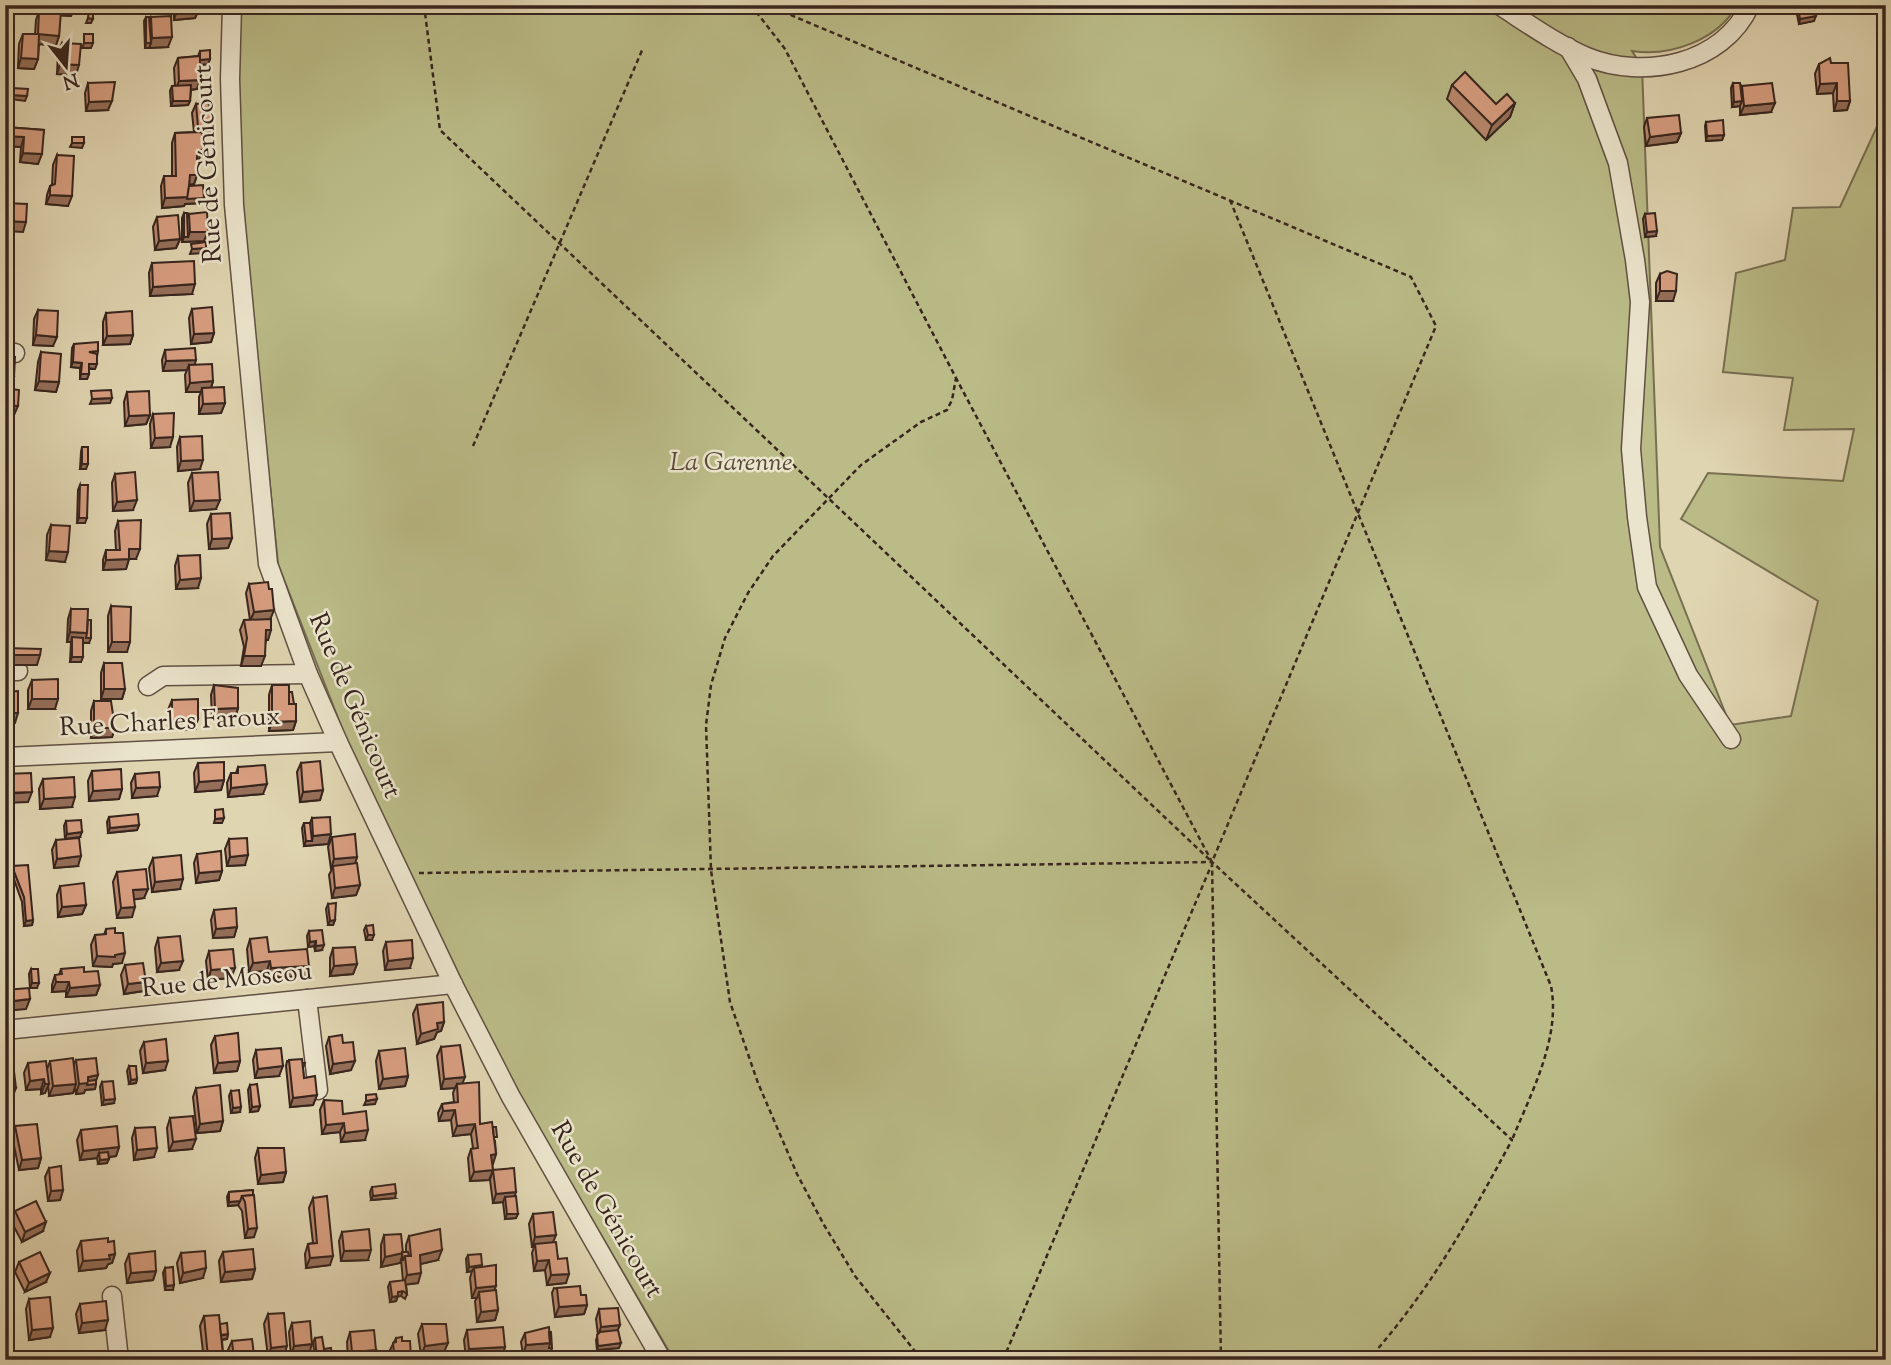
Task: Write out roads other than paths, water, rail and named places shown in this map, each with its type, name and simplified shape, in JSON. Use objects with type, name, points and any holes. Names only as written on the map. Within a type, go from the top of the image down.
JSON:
[{"type":"street","name":"Rue de Génicourt","points":[[232,5],[230,79],[234,205],[268,564],[308,674],[453,984],[511,1097],[662,1360]]},
{"type":"street","points":[[1499,5],[1568,47],[1600,62],[1619,66],[1661,66],[1683,61],[1723,40],[1743,20],[1750,5]]},
{"type":"street","points":[[1568,47],[1587,79],[1618,163],[1636,260],[1640,302],[1631,449],[1647,587],[1688,675],[1731,739]]},
{"type":"street","points":[[148,686],[163,676],[308,674]]},
{"type":"street","name":"Rue Charles Faroux","points":[[5,757],[338,742]]},
{"type":"street","name":"Rue de Moscou","points":[[5,1031],[453,984]]},
{"type":"street","points":[[307,999],[318,1090]]},
{"type":"street","points":[[112,1296],[120,1360]]},
{"type":"park label","name":"La Garenne","points":[[731,463]]}]
